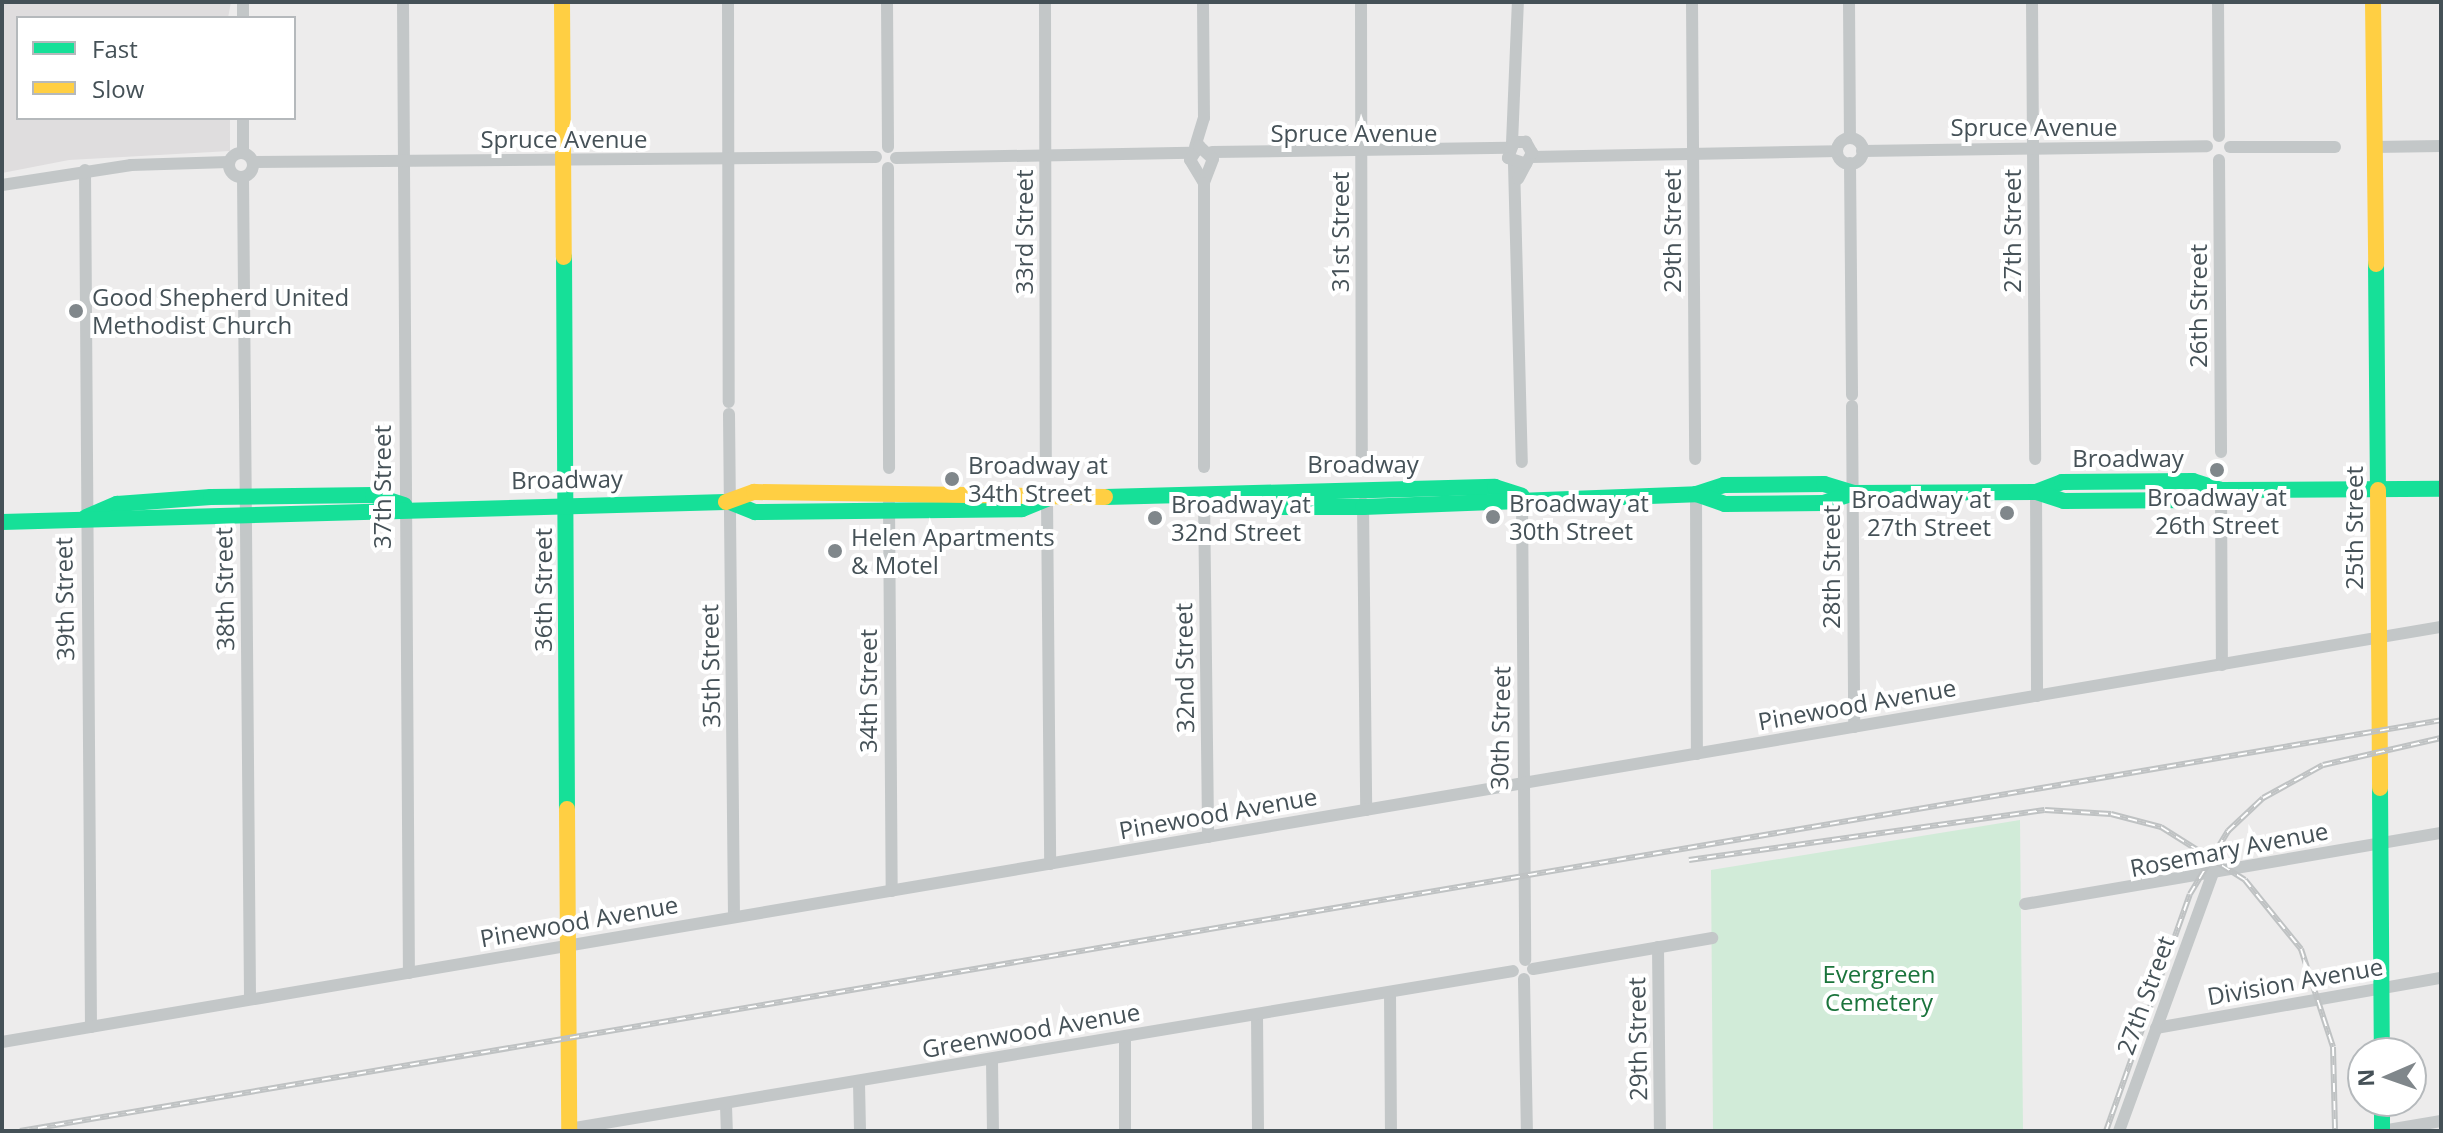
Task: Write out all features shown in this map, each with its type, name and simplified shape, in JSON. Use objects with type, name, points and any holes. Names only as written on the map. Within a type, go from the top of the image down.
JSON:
[{"type":"main road","name":"36th Street","points":[[562,2],[569,945],[566,1131]]},
{"type":"main road","name":"25th Street","points":[[2373,2],[2382,1037]]},
{"type":"main road","name":"Broadway","points":[[1204,498],[1230,507],[1363,507],[1495,505],[1522,496],[1696,494],[1725,504],[1823,503],[1853,493],[2036,492],[2090,482],[2193,481],[2221,490],[2441,489]]},
{"type":"main road","name":"Broadway","points":[[730,502],[754,492],[1021,490],[1047,499],[1204,498],[1229,489],[1362,487],[1495,487],[1522,496]]},
{"type":"main road","name":"Broadway","points":[[86,517],[117,504],[245,496],[373,495],[404,505]]},
{"type":"main road","name":"Broadway","points":[[2,522],[86,517],[117,523],[245,516],[373,515],[404,505],[730,502],[755,512],[1022,509],[1047,499]]},
{"type":"street","name":"37th Street","points":[[403,2],[409,973]]},
{"type":"street","name":"35th Street","points":[[728,2],[734,917]]},
{"type":"street","points":[[887,2],[891,158],[889,468]]},
{"type":"street","name":"33rd Street","points":[[1045,2],[1046,461]]},
{"type":"street","points":[[1203,2],[1204,467]]},
{"type":"street","name":"31st Street","points":[[1361,2],[1362,463]]},
{"type":"street","points":[[1518,2],[1522,462]]},
{"type":"street","name":"29th Street","points":[[1692,2],[1695,459]]},
{"type":"street","points":[[1520,153],[1837,151],[1850,163],[1862,151],[1850,138],[1849,2]]},
{"type":"street","name":"27th Street","points":[[2032,2],[2035,459]]},
{"type":"street","points":[[2218,2],[2219,136],[2230,147],[2335,147]]},
{"type":"street","points":[[243,120],[248,157],[243,177]]},
{"type":"street","points":[[2219,136],[2207,146],[2219,160],[2230,147]]},
{"type":"street","points":[[1837,151],[1850,138]]},
{"type":"street","name":"Spruce Avenue","points":[[1862,151],[2207,146]]},
{"type":"street","points":[[2374,147],[2441,146]]},
{"type":"street","name":"Spruce Avenue","points":[[248,157],[404,162],[1520,153]]},
{"type":"street","points":[[2,185],[85,170],[229,162],[248,157]]},
{"type":"street","name":"26th Street","points":[[2219,160],[2221,452]]},
{"type":"street","points":[[229,162],[243,177]]},
{"type":"street","name":"28th Street","points":[[1850,163],[1854,727]]},
{"type":"street","name":"39th Street","points":[[85,170],[91,1027]]},
{"type":"street","name":"38th Street","points":[[243,177],[250,999]]},
{"type":"street","points":[[1362,487],[1366,810]]},
{"type":"street","points":[[2221,490],[2222,665]]},
{"type":"street","name":"34th Street","points":[[889,492],[892,891]]},
{"type":"street","points":[[2036,492],[2037,696]]},
{"type":"street","points":[[1696,494],[1697,754]]},
{"type":"street","name":"30th Street","points":[[1522,496],[1521,783],[1529,964]]},
{"type":"street","name":"32nd Street","points":[[1204,498],[1208,837]]},
{"type":"street","points":[[1047,499],[1050,864]]},
{"type":"street","name":"Pinewood Avenue","points":[[2,1042],[2441,627]]},
{"type":"street","name":"Rosemary Avenue","points":[[2025,904],[2212,875],[2441,833]]},
{"type":"street","name":"27th Street","points":[[2119,1131],[2212,875]]},
{"type":"street","points":[[1527,1131],[1519,975],[1529,964],[1712,938]]},
{"type":"street","name":"29th Street","points":[[1658,947],[1660,1131]]},
{"type":"street","name":"Greenwood Avenue","points":[[566,1131],[1390,993],[1519,975]]},
{"type":"street","name":"Division Avenue","points":[[2156,1028],[2441,978]]},
{"type":"street","points":[[1390,993],[1391,1131]]},
{"type":"street","points":[[1257,1015],[1258,1131]]},
{"type":"street","points":[[1125,1038],[1125,1131]]},
{"type":"street","points":[[992,1061],[993,1131]]},
{"type":"street","points":[[859,1083],[860,1131]]},
{"type":"street","points":[[726,1106],[727,1131]]},
{"type":"street","points":[[2382,1131],[2441,1121]]},
{"type":"shaded area","points":[[2,2],[231,2],[228,16],[16,16],[16,120],[230,120],[230,151],[69,160],[2,173]]},
{"type":"green space","name":"Evergreen Cemetery","points":[[2020,820],[2023,1131],[1713,1131],[1711,870]]},
{"type":"railway","points":[[20,1131],[2441,720]]},
{"type":"railway","points":[[2106,1131],[2190,894],[2228,831],[2263,798],[2323,765],[2441,738]]},
{"type":"railway","points":[[1689,860],[2045,810],[2111,814],[2161,827],[2245,880],[2301,949],[2333,1047],[2335,1131]]},
{"type":"traffic: fast","points":[[564,257],[567,809]]},
{"type":"traffic: fast","points":[[2376,264],[2378,490]]},
{"type":"traffic: fast","points":[[2036,492],[2062,482],[2193,481],[2221,490],[2441,489]]},
{"type":"traffic: fast","points":[[1696,494],[1724,485],[1824,484],[1853,493],[2036,492],[2064,501],[2193,500],[2221,490]]},
{"type":"traffic: fast","points":[[1105,497],[1495,487],[1522,496]]},
{"type":"traffic: fast","points":[[1204,498],[1230,507],[1363,507],[1696,494],[1725,504],[1823,503],[1853,493]]},
{"type":"traffic: fast","points":[[86,517],[117,504],[211,497],[373,495],[404,505]]},
{"type":"traffic: fast","points":[[730,502],[755,512],[1022,509],[1047,499]]},
{"type":"traffic: fast","points":[[2,522],[726,502]]},
{"type":"traffic: fast","points":[[2380,788],[2382,1037]]},
{"type":"traffic: fast","points":[[2382,1117],[2382,1131]]},
{"type":"traffic: slow","points":[[562,2],[564,257]]},
{"type":"traffic: slow","points":[[2373,2],[2376,264]]},
{"type":"traffic: slow","points":[[2378,490],[2380,788]]},
{"type":"traffic: slow","points":[[726,502],[754,492],[1105,497]]},
{"type":"traffic: slow","points":[[567,809],[569,1131]]},
{"type":"place","name":"Good Shepherd United Methodist Church","points":[[76,311]]},
{"type":"place","name":"Broadway at 26th Street","points":[[2217,470]]},
{"type":"place","name":"Broadway at 34th Street","points":[[952,479]]},
{"type":"place","name":"Broadway at 27th Street","points":[[2007,513]]},
{"type":"place","name":"Broadway at 30th Street","points":[[1493,517]]},
{"type":"place","name":"Broadway at 32nd Street","points":[[1155,518]]},
{"type":"place","name":"Helen Apartments & Motel","points":[[835,551]]}]
